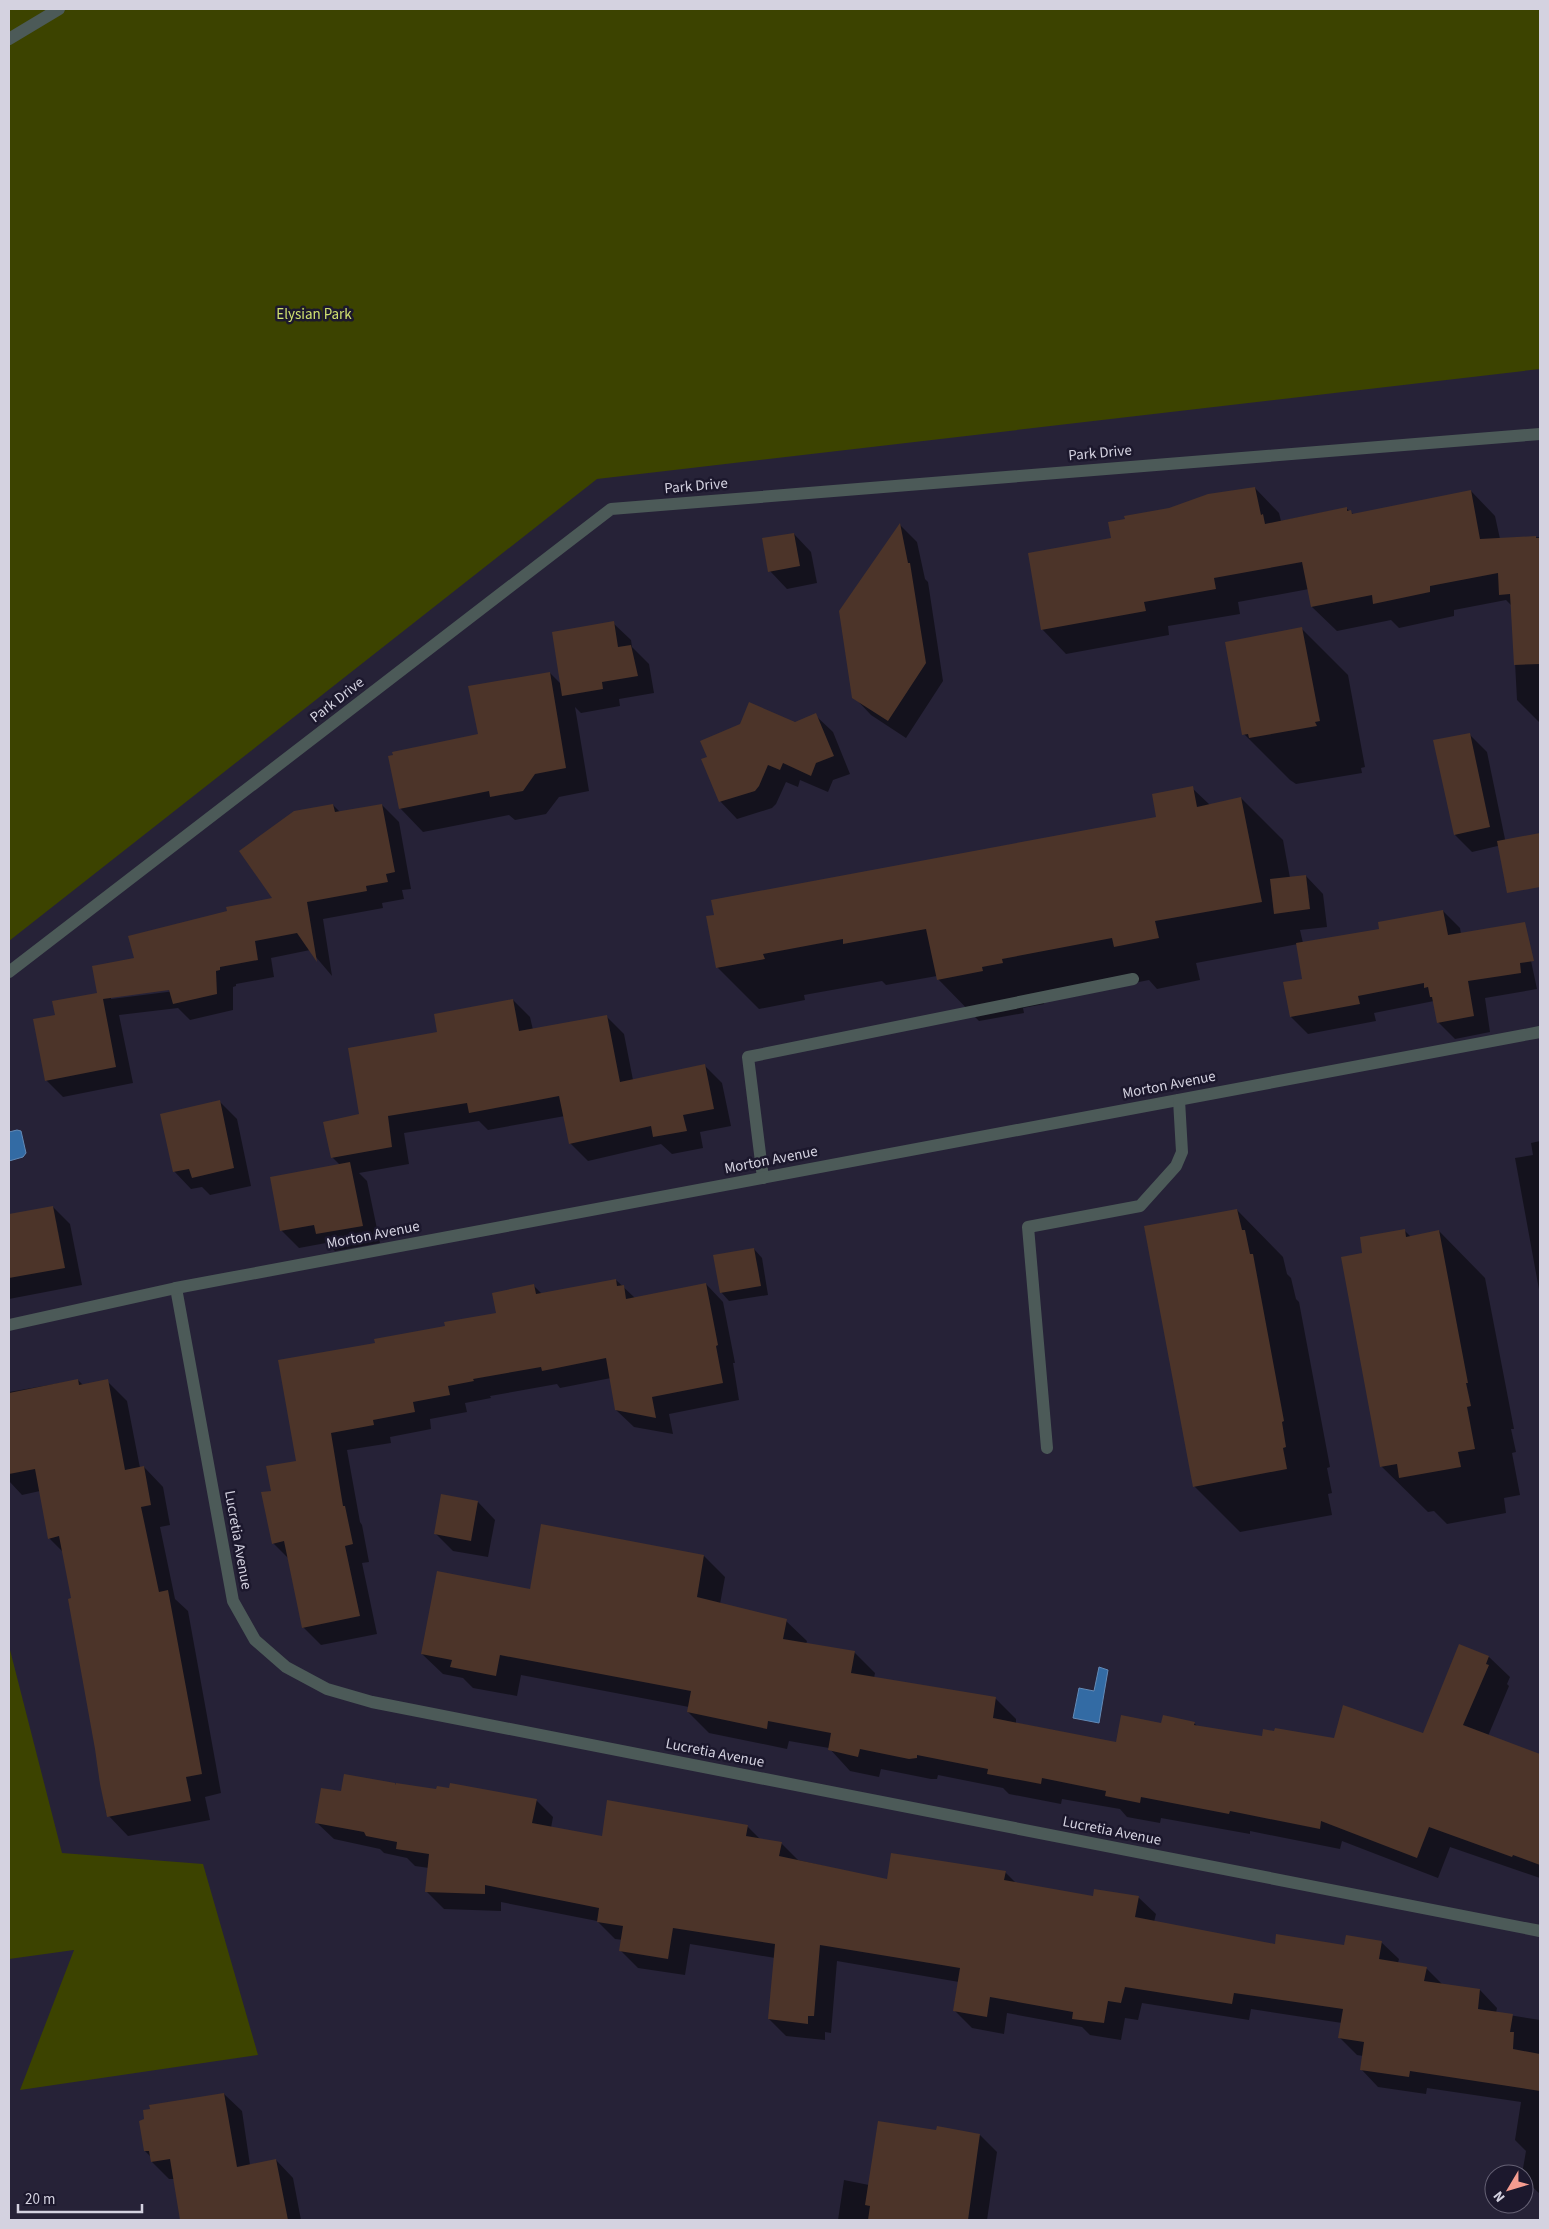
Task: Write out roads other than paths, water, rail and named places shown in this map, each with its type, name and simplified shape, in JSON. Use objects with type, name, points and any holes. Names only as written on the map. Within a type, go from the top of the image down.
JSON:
[{"type":"street","points":[[9,39],[59,9]]},
{"type":"street","name":"Park Drive","points":[[9,972],[611,509],[1540,434]]},
{"type":"street","points":[[764,1178],[748,1057],[1133,979]]},
{"type":"street","name":"Morton Avenue","points":[[9,1326],[176,1288],[1540,1032]]},
{"type":"street","points":[[1047,1448],[1028,1227],[1140,1206],[1176,1166],[1182,1152],[1179,1100]]},
{"type":"street","name":"Lucretia Avenue","points":[[176,1288],[233,1602],[255,1640],[286,1667],[327,1689],[382,1704],[1540,1931]]},
{"type":"water","points":[[21,1131],[26,1153],[23,1157],[9,1161],[9,1132]]},
{"type":"water","points":[[1099,1667],[1108,1670],[1099,1723],[1073,1718],[1079,1688],[1094,1691]]},
{"type":"park label","name":"Elysian Park","points":[[314,314]]}]
